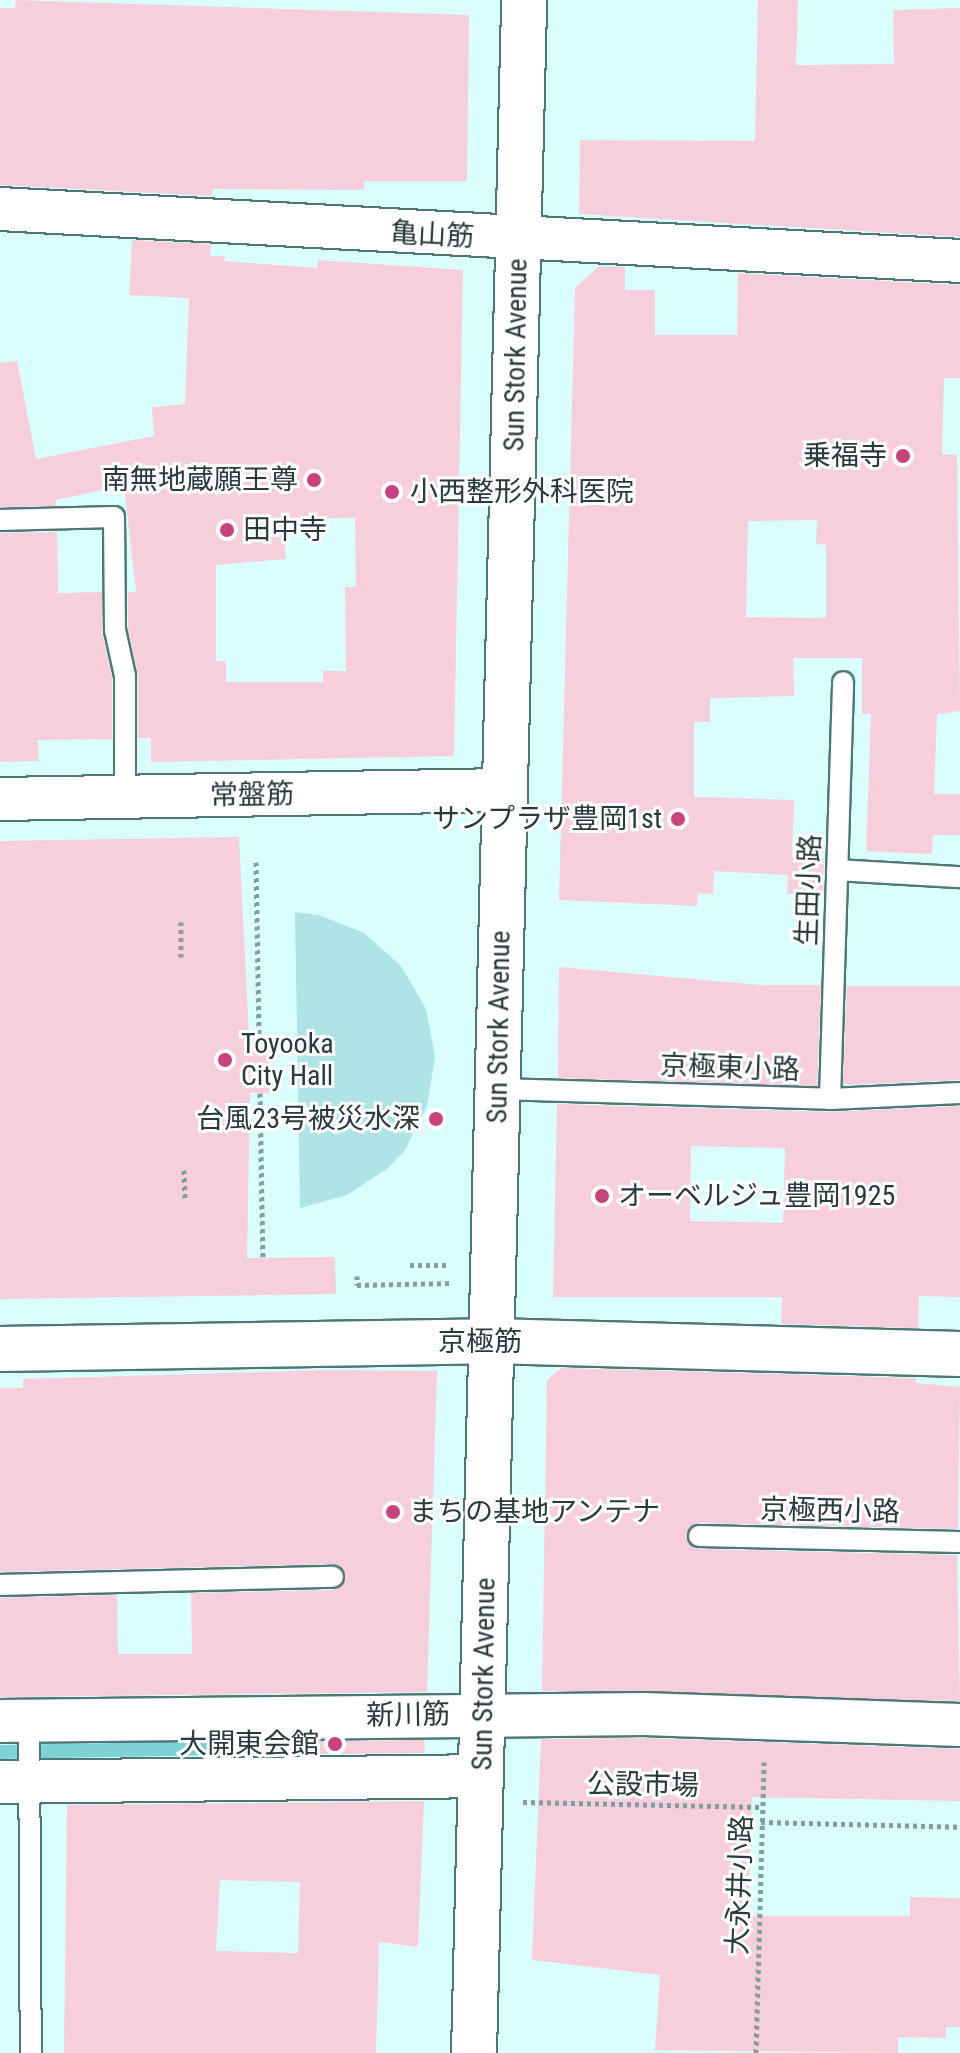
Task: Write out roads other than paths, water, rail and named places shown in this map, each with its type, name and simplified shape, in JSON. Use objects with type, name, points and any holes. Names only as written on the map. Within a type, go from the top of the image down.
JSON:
[{"type":"street","name":"Sun Stork Avenue","points":[[474,2053],[524,0]]},
{"type":"street","name":"亀山筋","points":[[0,209],[960,261]]},
{"type":"street","name":"常盤筋","points":[[0,799],[505,790]]},
{"type":"street","name":"京極筋","points":[[0,1349],[492,1341],[960,1354]]},
{"type":"street","name":"新川筋","points":[[20,1725],[483,1714],[765,1718],[960,1725]]},
{"type":"street","points":[[19,1778],[481,1776]]},
{"type":"lane","points":[[0,520],[114,517],[115,630],[125,676],[125,797]]},
{"type":"lane","name":"生田小路","points":[[830,1099],[843,682]]},
{"type":"lane","points":[[837,870],[960,877]]},
{"type":"lane","name":"京極東小路","points":[[498,1089],[830,1099],[960,1093]]},
{"type":"lane","name":"京極西小路","points":[[699,1536],[960,1542]]},
{"type":"lane","points":[[0,1585],[333,1577]]},
{"type":"lane","points":[[20,1725],[19,1778],[31,2053]]},
{"type":"waterway","points":[[0,1752],[239,1748]]},
{"type":"place","name":"乗福寺","points":[[903,456]]},
{"type":"place","name":"南無地蔵願王尊","points":[[314,480]]},
{"type":"place","name":"小西整形外科医院","points":[[392,492]]},
{"type":"place","name":"田中寺","points":[[227,530]]},
{"type":"place","name":"サンプラザ豊岡1st","points":[[678,819]]},
{"type":"place","name":"Toyooka City Hall","points":[[225,1060]]},
{"type":"place","name":"台風23号被災水深","points":[[436,1119]]},
{"type":"place","name":"オーベルジュ豊岡1925","points":[[602,1196]]},
{"type":"place","name":"まちの基地アンテナ","points":[[393,1512]]},
{"type":"place","name":"大開東会館","points":[[335,1744]]}]
